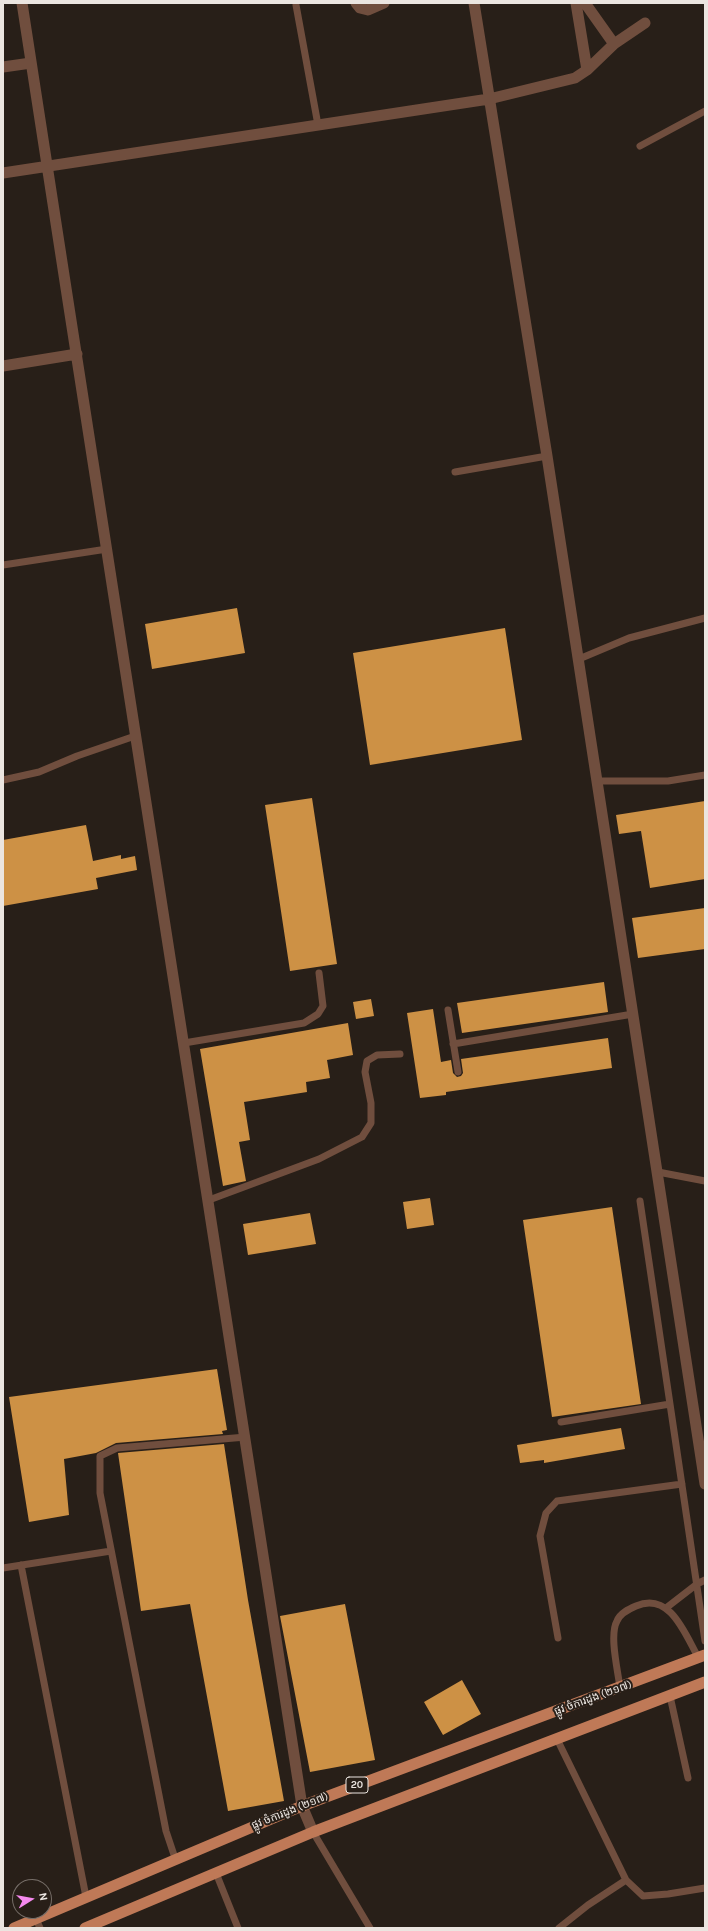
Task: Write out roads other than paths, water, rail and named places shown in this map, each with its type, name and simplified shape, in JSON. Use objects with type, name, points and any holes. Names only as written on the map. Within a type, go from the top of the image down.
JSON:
[{"type":"main road","name":"ផ្លូវ ចំការដូង (២១៧)","points":[[14,1928],[38,1923],[86,1897],[175,1858],[302,1806],[702,1656]]},
{"type":"main road","points":[[85,1928],[313,1832],[705,1682]]},
{"type":"street","points":[[22,3],[302,1806],[313,1832]]},
{"type":"street","points":[[356,3],[360,8],[368,10],[384,3]]},
{"type":"street","points":[[474,3],[579,660],[633,1014],[703,1455],[705,1484]]},
{"type":"street","points":[[576,3],[587,70]]},
{"type":"street","points":[[585,3],[614,44]]},
{"type":"street","points":[[3,173],[489,99],[575,78],[587,70],[614,44],[645,23]]},
{"type":"street","points":[[3,67],[31,63]]},
{"type":"street","points":[[3,366],[77,354]]},
{"type":"lane","points":[[296,5],[318,125]]},
{"type":"lane","points":[[640,146],[705,111]]},
{"type":"lane","points":[[455,472],[547,456]]},
{"type":"lane","points":[[3,565],[107,549]]},
{"type":"lane","points":[[579,660],[629,638],[705,618]]},
{"type":"lane","points":[[3,780],[39,772],[77,756],[135,736]]},
{"type":"lane","points":[[597,781],[668,781],[705,776]]},
{"type":"lane","points":[[184,1043],[304,1023],[318,1014],[323,1006],[319,973]]},
{"type":"lane","points":[[448,1010],[458,1072]]},
{"type":"lane","points":[[453,1044],[633,1014]]},
{"type":"lane","points":[[208,1200],[318,1159],[362,1137],[371,1123],[371,1103],[365,1072],[367,1061],[377,1055],[400,1054]]},
{"type":"lane","points":[[658,1172],[705,1181]]},
{"type":"lane","points":[[640,1201],[705,1641]]},
{"type":"lane","points":[[561,1422],[670,1404]]},
{"type":"lane","points":[[175,1858],[166,1831],[111,1551],[100,1492],[100,1456],[117,1448],[246,1438]]},
{"type":"lane","points":[[558,1638],[540,1536],[546,1513],[557,1501],[682,1484]]},
{"type":"lane","points":[[3,1568],[111,1551]]},
{"type":"lane","points":[[21,1565],[86,1897]]},
{"type":"lane","points":[[666,1608],[697,1584],[705,1580]]},
{"type":"lane","points":[[620,1688],[614,1638],[616,1621],[626,1611],[642,1604],[655,1602],[666,1608],[677,1619],[702,1656]]},
{"type":"lane","points":[[670,1696],[688,1778]]},
{"type":"lane","points":[[557,1739],[626,1880],[643,1896],[668,1894],[705,1888]]},
{"type":"lane","points":[[313,1832],[370,1928]]},
{"type":"lane","points":[[216,1873],[238,1928]]},
{"type":"lane","points":[[559,1928],[588,1905],[626,1880]]}]
